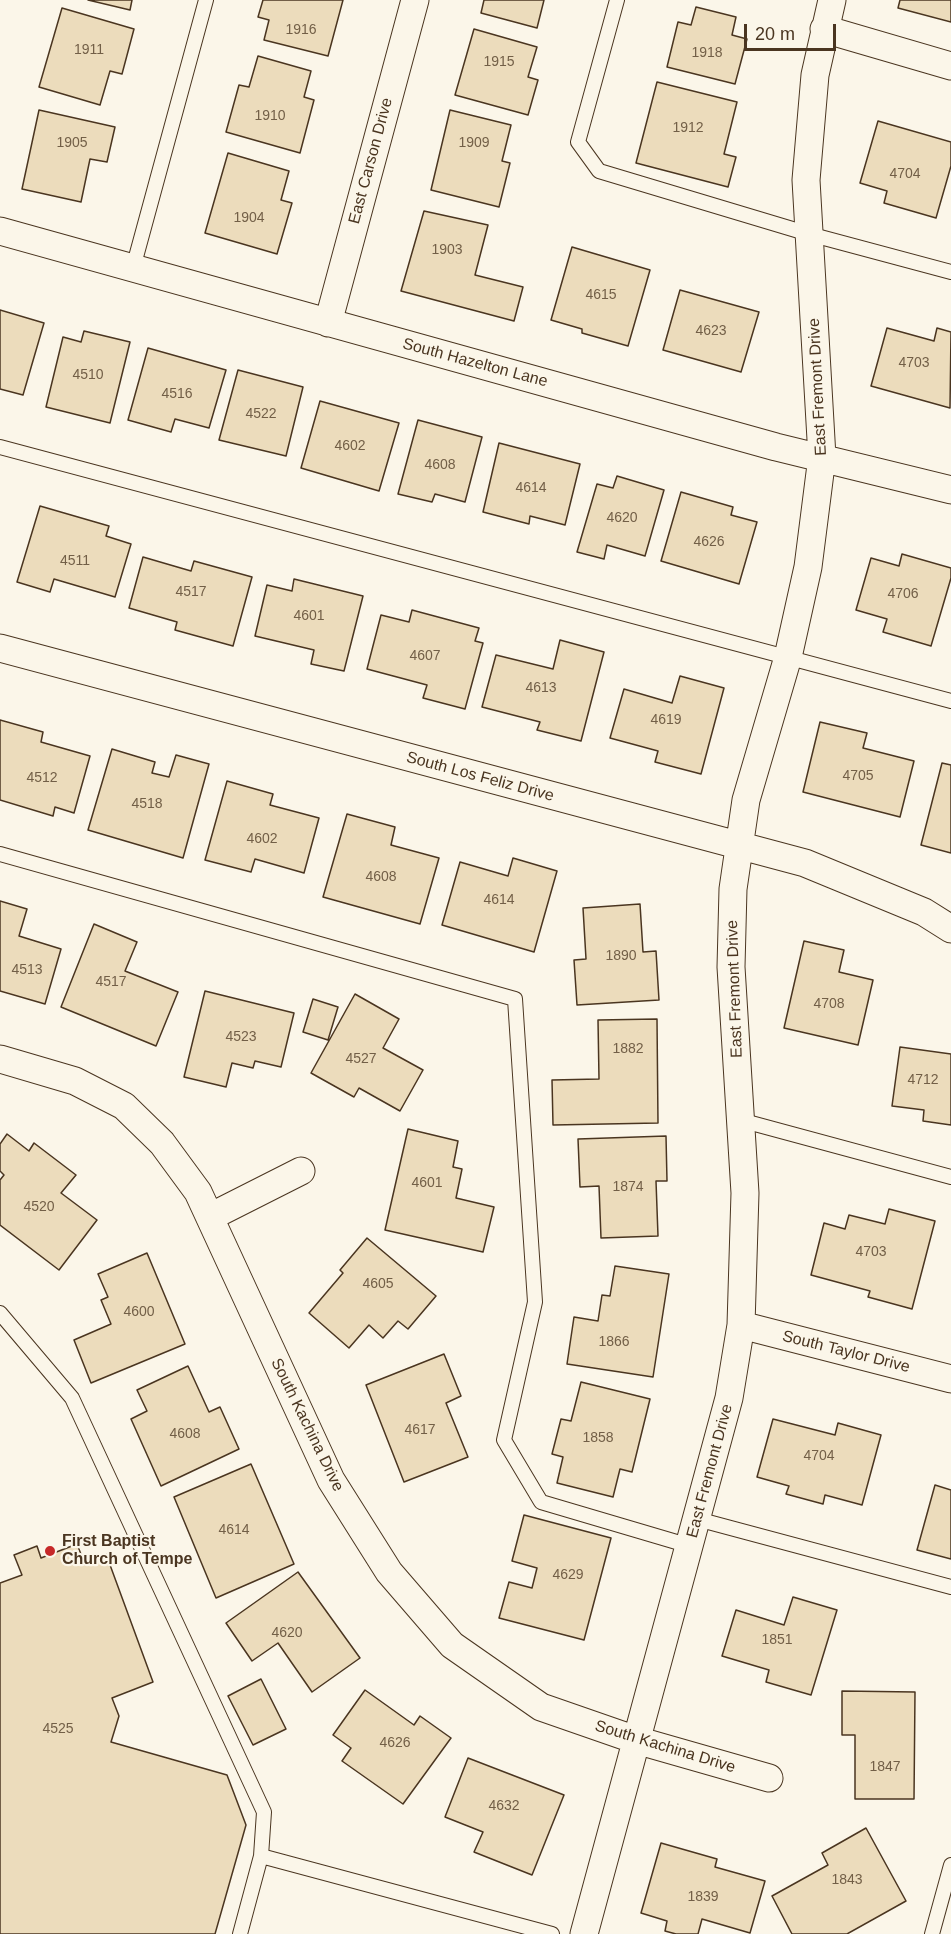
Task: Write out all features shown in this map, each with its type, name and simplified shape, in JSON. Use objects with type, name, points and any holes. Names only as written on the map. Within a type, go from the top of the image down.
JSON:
[{"type":"street","name":"East Carson Drive","points":[[328,323],[415,0]]},
{"type":"street","name":"East Fremont Drive","points":[[584,1934],[729,1398],[741,1325],[746,1193],[731,967],[733,889],[746,800],[788,657],[808,567],[822,457],[806,180],[815,75],[832,0]]},
{"type":"street","points":[[824,29],[951,66]]},
{"type":"street","name":"South Hazelton Lane","points":[[0,231],[776,447],[951,490]]},
{"type":"street","name":"South Los Feliz Drive","points":[[0,648],[804,863],[924,912],[951,929]]},
{"type":"street","name":"South Kachina Drive","points":[[0,1059],[75,1081],[124,1106],[162,1143],[198,1192],[331,1480],[389,1572],[452,1645],[541,1707],[636,1740],[769,1778]]},
{"type":"street","points":[[210,1217],[301,1171]]},
{"type":"street","name":"South Taylor Drive","points":[[741,1325],[951,1379]]},
{"type":"lane","points":[[133,268],[206,0]]},
{"type":"lane","points":[[617,0],[579,142],[599,171],[809,234],[951,272]]},
{"type":"lane","points":[[0,447],[951,701]]},
{"type":"lane","points":[[0,854],[515,999],[536,1302],[504,1440],[541,1502],[690,1546]]},
{"type":"lane","points":[[741,1120],[951,1177]]},
{"type":"lane","points":[[0,1312],[72,1398],[264,1812],[261,1856],[240,1934]]},
{"type":"lane","points":[[697,1520],[951,1587]]},
{"type":"lane","points":[[261,1856],[552,1934]]},
{"type":"lane","points":[[932,1934],[951,1866]]},
{"type":"building","points":[[88,0],[132,0],[130,10]]},
{"type":"building","points":[[263,0],[343,0],[328,56],[264,40],[269,20],[258,17]]},
{"type":"building","points":[[484,0],[544,0],[537,28],[481,13]]},
{"type":"building","points":[[900,0],[951,0],[951,22],[898,8]]},
{"type":"building","points":[[696,7],[736,17],[732,35],[747,39],[735,84],[667,67],[678,22],[691,25]]},
{"type":"building","points":[[62,8],[134,29],[122,74],[110,71],[100,105],[39,87]]},
{"type":"building","points":[[474,29],[537,47],[528,77],[538,80],[528,115],[455,95]]},
{"type":"building","points":[[258,56],[311,71],[304,97],[314,100],[300,153],[226,132],[239,85],[249,87]]},
{"type":"building","points":[[657,82],[737,102],[724,154],[736,157],[728,187],[636,163]]},
{"type":"building","points":[[39,110],[115,127],[107,162],[90,159],[81,202],[22,189]]},
{"type":"building","points":[[450,110],[511,125],[502,161],[510,163],[499,207],[431,190]]},
{"type":"building","points":[[878,121],[951,142],[951,166],[936,218],[884,203],[887,191],[860,183]]},
{"type":"building","points":[[228,153],[289,171],[281,200],[292,203],[277,254],[205,233]]},
{"type":"building","points":[[424,211],[488,225],[475,275],[523,287],[514,321],[401,291]]},
{"type":"building","points":[[572,247],[650,270],[628,346],[582,333],[582,329],[551,320]]},
{"type":"building","points":[[680,290],[759,312],[741,372],[663,350]]},
{"type":"building","points":[[0,310],[44,323],[23,395],[0,389]]},
{"type":"building","points":[[887,328],[934,341],[937,328],[951,332],[950,408],[871,386]]},
{"type":"building","points":[[84,331],[130,342],[110,423],[46,407],[63,337],[81,342]]},
{"type":"building","points":[[148,348],[226,370],[209,428],[175,419],[171,432],[128,420]]},
{"type":"building","points":[[238,370],[303,387],[286,456],[219,440]]},
{"type":"building","points":[[320,401],[399,423],[379,491],[301,468]]},
{"type":"building","points":[[418,420],[482,437],[465,502],[435,494],[432,502],[398,494]]},
{"type":"building","points":[[499,443],[580,464],[565,525],[530,516],[529,524],[483,512]]},
{"type":"building","points":[[617,476],[664,490],[645,556],[607,545],[604,559],[577,552],[597,484],[613,488]]},
{"type":"building","points":[[681,492],[733,507],[731,515],[757,522],[739,584],[661,561]]},
{"type":"building","points":[[40,506],[109,526],[106,536],[131,544],[115,597],[54,579],[50,592],[17,582]]},
{"type":"building","points":[[902,554],[951,568],[951,578],[931,646],[883,632],[887,619],[856,610],[871,558],[899,566]]},
{"type":"building","points":[[143,557],[191,571],[194,561],[252,577],[233,646],[175,630],[177,622],[129,608]]},
{"type":"building","points":[[294,579],[363,596],[344,671],[311,664],[314,650],[255,636],[267,585],[292,591]]},
{"type":"building","points":[[412,610],[479,628],[475,641],[483,643],[465,709],[423,698],[427,685],[367,669],[381,615],[409,622]]},
{"type":"building","points":[[560,640],[604,652],[581,741],[537,730],[540,722],[482,707],[496,655],[553,669]]},
{"type":"building","points":[[680,676],[724,688],[701,774],[655,762],[658,751],[610,738],[624,689],[672,703]]},
{"type":"building","points":[[0,720],[43,732],[41,742],[90,756],[74,813],[55,807],[53,816],[0,800]]},
{"type":"building","points":[[820,722],[867,733],[863,748],[914,761],[900,817],[803,792]]},
{"type":"building","points":[[112,749],[155,762],[152,773],[169,777],[176,755],[209,764],[183,858],[88,830]]},
{"type":"building","points":[[942,763],[951,765],[951,853],[921,845]]},
{"type":"building","points":[[227,781],[273,794],[270,805],[319,818],[304,873],[255,859],[251,872],[205,860]]},
{"type":"building","points":[[347,814],[395,827],[391,845],[439,858],[420,924],[323,897]]},
{"type":"building","points":[[513,858],[557,871],[534,952],[442,925],[460,862],[508,876]]},
{"type":"building","points":[[0,901],[27,909],[19,936],[61,949],[45,1004],[0,991]]},
{"type":"building","points":[[640,904],[643,952],[656,951],[659,1000],[577,1005],[574,960],[586,959],[583,908]]},
{"type":"building","points":[[94,924],[137,942],[125,971],[178,992],[156,1046],[61,1007]]},
{"type":"building","points":[[804,941],[844,950],[839,972],[873,980],[858,1045],[784,1028]]},
{"type":"building","points":[[205,991],[294,1013],[281,1067],[255,1061],[253,1068],[232,1063],[226,1087],[184,1077]]},
{"type":"building","points":[[355,994],[399,1019],[383,1048],[423,1070],[400,1111],[359,1088],[354,1097],[311,1073]]},
{"type":"building","points":[[313,999],[338,1007],[328,1040],[303,1032]]},
{"type":"building","points":[[657,1019],[658,1123],[553,1125],[552,1080],[599,1079],[598,1020]]},
{"type":"building","points":[[900,1047],[951,1054],[951,1125],[923,1121],[924,1110],[892,1106]]},
{"type":"building","points":[[408,1129],[458,1141],[453,1167],[462,1169],[456,1198],[494,1207],[483,1252],[385,1230]]},
{"type":"building","points":[[7,1134],[29,1151],[34,1143],[76,1175],[61,1193],[97,1220],[59,1270],[0,1225],[0,1180],[4,1175],[0,1171],[0,1144]]},
{"type":"building","points":[[666,1136],[667,1181],[656,1181],[658,1236],[601,1238],[599,1186],[580,1187],[578,1139]]},
{"type":"building","points":[[889,1209],[935,1221],[912,1309],[868,1297],[870,1291],[811,1275],[824,1223],[845,1229],[849,1215],[885,1224]]},
{"type":"building","points":[[367,1238],[436,1296],[408,1329],[398,1321],[383,1338],[369,1325],[349,1348],[309,1313],[343,1273],[340,1270]]},
{"type":"building","points":[[147,1253],[185,1344],[91,1383],[74,1340],[111,1324],[101,1300],[108,1297],[98,1274]]},
{"type":"building","points":[[615,1266],[669,1274],[653,1377],[567,1364],[574,1317],[598,1321],[602,1295],[610,1296]]},
{"type":"building","points":[[444,1354],[461,1396],[446,1403],[468,1457],[404,1482],[366,1385]]},
{"type":"building","points":[[188,1366],[209,1412],[220,1407],[239,1449],[161,1486],[131,1419],[147,1411],[137,1390]]},
{"type":"building","points":[[581,1382],[650,1399],[632,1472],[620,1469],[613,1497],[557,1483],[563,1457],[552,1454],[561,1419],[571,1421]]},
{"type":"building","points":[[773,1419],[835,1435],[838,1423],[881,1435],[862,1505],[825,1495],[823,1504],[786,1494],[789,1486],[757,1477]]},
{"type":"building","points":[[251,1464],[294,1564],[216,1598],[174,1497]]},
{"type":"building","points":[[935,1485],[951,1490],[951,1559],[917,1550]]},
{"type":"building","points":[[524,1515],[611,1538],[584,1640],[499,1618],[509,1582],[532,1588],[537,1568],[512,1561]]},
{"type":"building","name":"First Baptist Church of Tempe","points":[[77,1544],[84,1562],[106,1554],[153,1682],[112,1698],[119,1716],[111,1742],[227,1775],[246,1825],[215,1934],[0,1934],[0,1583],[22,1575],[14,1555],[37,1546],[41,1558]]},
{"type":"building","points":[[298,1572],[360,1658],[312,1692],[278,1643],[252,1661],[226,1623]]},
{"type":"building","points":[[793,1597],[837,1610],[811,1695],[766,1682],[769,1670],[722,1656],[736,1610],[784,1625]]},
{"type":"building","points":[[261,1679],[286,1729],[253,1745],[228,1696]]},
{"type":"building","points":[[365,1690],[414,1725],[420,1716],[451,1738],[403,1804],[342,1761],[351,1748],[333,1735]]},
{"type":"building","points":[[842,1691],[915,1692],[914,1799],[855,1799],[855,1735],[842,1735]]},
{"type":"building","points":[[468,1758],[564,1795],[532,1875],[474,1852],[483,1832],[445,1817]]},
{"type":"building","points":[[866,1828],[906,1901],[847,1934],[792,1934],[772,1896],[828,1865],[822,1853]]},
{"type":"building","points":[[661,1843],[717,1859],[715,1867],[765,1881],[750,1933],[702,1919],[698,1934],[676,1934],[665,1931],[667,1921],[641,1913]]},
{"type":"place","name":"First Baptist Church of Tempe","points":[[50,1551]]}]
